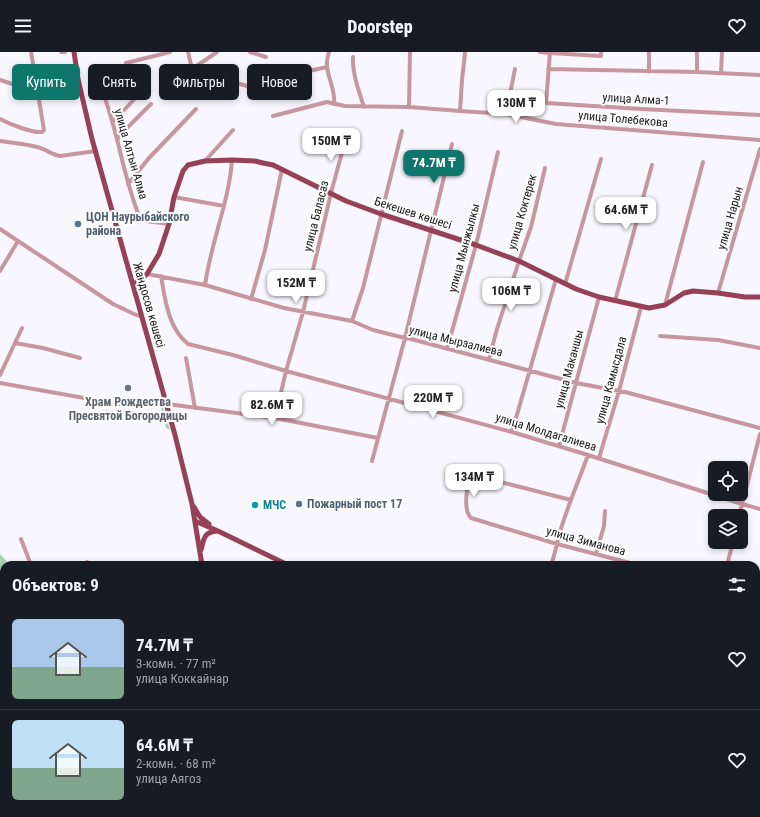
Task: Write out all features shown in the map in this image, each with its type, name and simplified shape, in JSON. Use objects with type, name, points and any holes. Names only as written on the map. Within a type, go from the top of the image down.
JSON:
[{"type":"main road","name":"Жандосов көшесі","points":[[74,52],[78,79],[96,152],[167,404],[192,504],[201,561]]},
{"type":"main road","name":"Бекешев көшесі","points":[[133,285],[147,274],[159,254],[169,224],[174,197],[183,171],[188,165],[205,161],[232,160],[255,161],[273,165],[346,202],[476,245],[518,261],[576,289],[599,297],[648,308],[665,305],[684,293],[693,291],[745,297],[760,297]]},
{"type":"main road","points":[[192,504],[200,518],[218,531]]},
{"type":"main road","points":[[195,521],[280,561]]},
{"type":"main road","points":[[200,552],[204,537],[211,531],[218,531]]},
{"type":"street","points":[[31,52],[33,64]]},
{"type":"street","points":[[126,63],[170,52]]},
{"type":"street","points":[[188,52],[191,64]]},
{"type":"street","points":[[199,64],[217,52]]},
{"type":"street","points":[[250,52],[266,57]]},
{"type":"street","points":[[329,52],[327,67],[334,91],[334,104]]},
{"type":"street","points":[[409,107],[410,52]]},
{"type":"street","points":[[540,52],[601,56],[601,52]]},
{"type":"street","points":[[649,52],[649,72]]},
{"type":"street","points":[[697,52],[697,72]]},
{"type":"street","points":[[721,73],[722,52]]},
{"type":"street","points":[[460,111],[465,53]]},
{"type":"street","name":"улица Алма-1","points":[[550,53],[546,103],[760,115]]},
{"type":"street","points":[[353,57],[354,69],[364,107]]},
{"type":"street","points":[[312,70],[327,67]]},
{"type":"street","points":[[506,114],[515,69]]},
{"type":"street","points":[[548,69],[697,72],[760,75]]},
{"type":"street","points":[[0,80],[12,84]]},
{"type":"street","points":[[0,119],[16,126],[36,132],[42,132],[44,130],[44,126],[39,100]]},
{"type":"street","name":"улица Алтын Алма","points":[[105,100],[113,122],[128,184],[140,218],[146,221],[169,224]]},
{"type":"street","points":[[113,122],[133,100]]},
{"type":"street","name":"улица Толебекова","points":[[273,116],[327,102],[345,106],[409,107],[506,114],[556,124],[760,140]]},
{"type":"street","points":[[117,140],[151,104]]},
{"type":"street","points":[[128,184],[149,158],[196,109]]},
{"type":"street","points":[[205,161],[232,130]]},
{"type":"street","points":[[352,322],[363,288],[402,131]]},
{"type":"street","name":"улица Баласаз","points":[[274,418],[303,312],[347,134]]},
{"type":"street","points":[[0,141],[38,147],[56,156],[96,152]]},
{"type":"street","points":[[372,460],[405,338],[452,144]]},
{"type":"street","name":"улица Нарын","points":[[718,293],[760,149]]},
{"type":"street","name":"улица Мынжылкы","points":[[447,349],[476,245],[498,152]]},
{"type":"street","points":[[565,284],[601,159]]},
{"type":"street","points":[[205,285],[209,263],[231,176],[232,160]]},
{"type":"street","points":[[665,305],[703,162]]},
{"type":"street","points":[[615,301],[652,165]]},
{"type":"street","name":"улица Коктерек","points":[[489,359],[518,261],[531,227],[545,168]]},
{"type":"street","points":[[251,299],[265,250],[282,169]]},
{"type":"street","points":[[174,197],[224,206]]},
{"type":"street","points":[[0,229],[113,304],[142,317]]},
{"type":"street","points":[[0,270],[18,241]]},
{"type":"street","name":"улица Мырзалиева","points":[[147,274],[205,285],[251,299],[352,322],[373,330],[489,359],[529,371],[625,392],[760,428]]},
{"type":"street","name":"улица Молдагалиева","points":[[161,276],[170,318],[177,331],[188,344],[512,432],[588,454],[760,509]]},
{"type":"street","points":[[512,432],[556,279]]},
{"type":"street","name":"улица Маканшы","points":[[559,446],[599,297]]},
{"type":"street","name":"улица Камысдала","points":[[599,458],[619,391],[641,307]]},
{"type":"street","points":[[0,375],[22,328]]},
{"type":"street","points":[[660,336],[718,340],[760,348]]},
{"type":"street","points":[[15,343],[43,348],[80,358]]},
{"type":"street","points":[[186,358],[195,408]]},
{"type":"street","points":[[0,383],[129,406],[167,404],[274,418],[378,438]]},
{"type":"street","points":[[741,509],[760,434]]},
{"type":"street","points":[[552,561],[560,532],[588,454]]},
{"type":"street","name":"улица Зиманова","points":[[571,500],[472,475],[466,500],[469,517],[529,536],[623,561]]},
{"type":"street","points":[[596,554],[604,526],[606,511]]},
{"type":"street","points":[[21,540],[29,561]]},
{"type":"street","points":[[728,561],[731,549]]},
{"type":"green space","points":[[161,406],[163,407],[170,430],[166,428]]},
{"type":"green space","points":[[0,554],[6,561],[0,561]]},
{"type":"place","name":"ЦОН Наурыбайского района","points":[[78,224]]},
{"type":"place","name":"Храм Рождества Пресвятой Богородицы","points":[[128,388]]},
{"type":"place","name":"Пожарный пост 17","points":[[299,504]]},
{"type":"place","name":"МЧС","points":[[255,505]]}]
